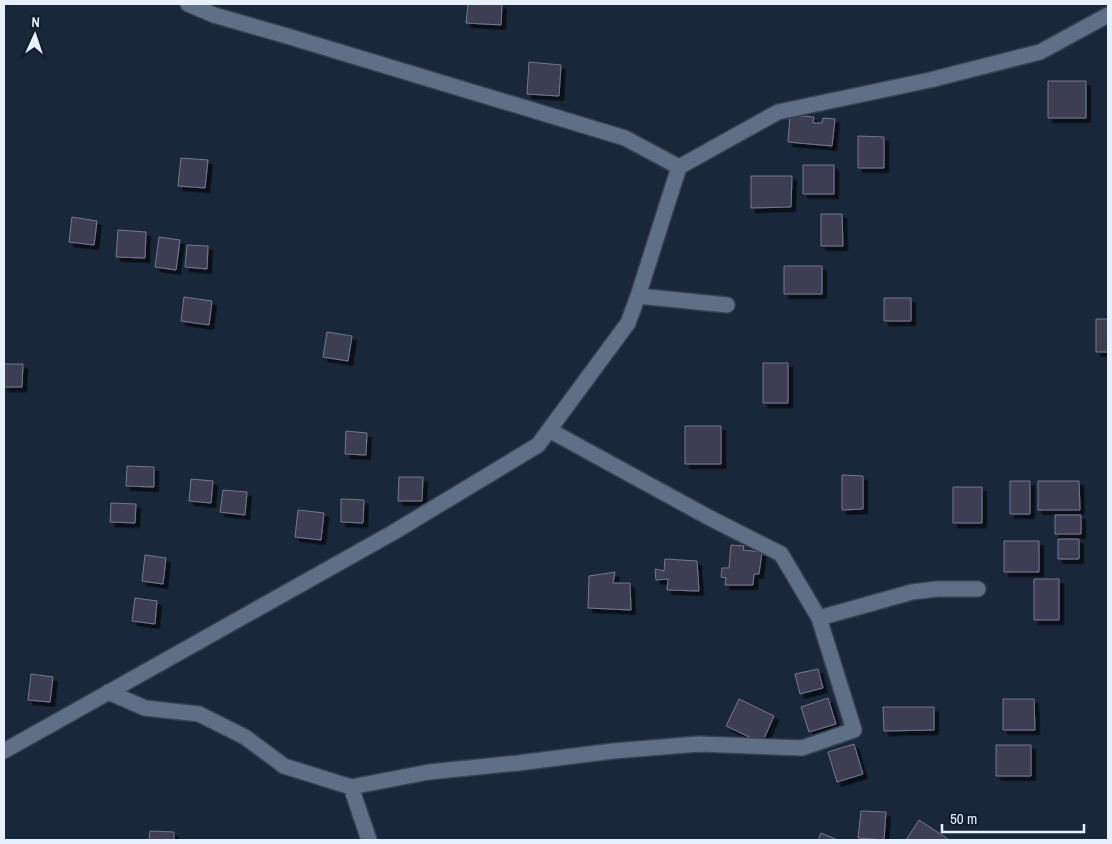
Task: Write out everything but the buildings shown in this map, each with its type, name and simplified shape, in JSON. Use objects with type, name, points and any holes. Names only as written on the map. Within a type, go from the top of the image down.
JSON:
[{"type":"street","points":[[188,4],[214,15],[625,138],[679,167]]},
{"type":"street","points":[[4,751],[394,532],[538,445],[628,322],[679,167],[778,112],[930,80],[1040,52],[1108,15]]},
{"type":"street","points":[[638,296],[727,305]]},
{"type":"street","points":[[108,692],[145,708],[199,714],[245,737],[284,766],[351,787],[429,772],[614,751],[699,744],[802,748],[854,730],[819,618],[781,554],[708,517],[549,430]]},
{"type":"street","points":[[819,618],[912,592],[937,589],[978,589]]},
{"type":"street","points":[[351,787],[369,840]]}]
